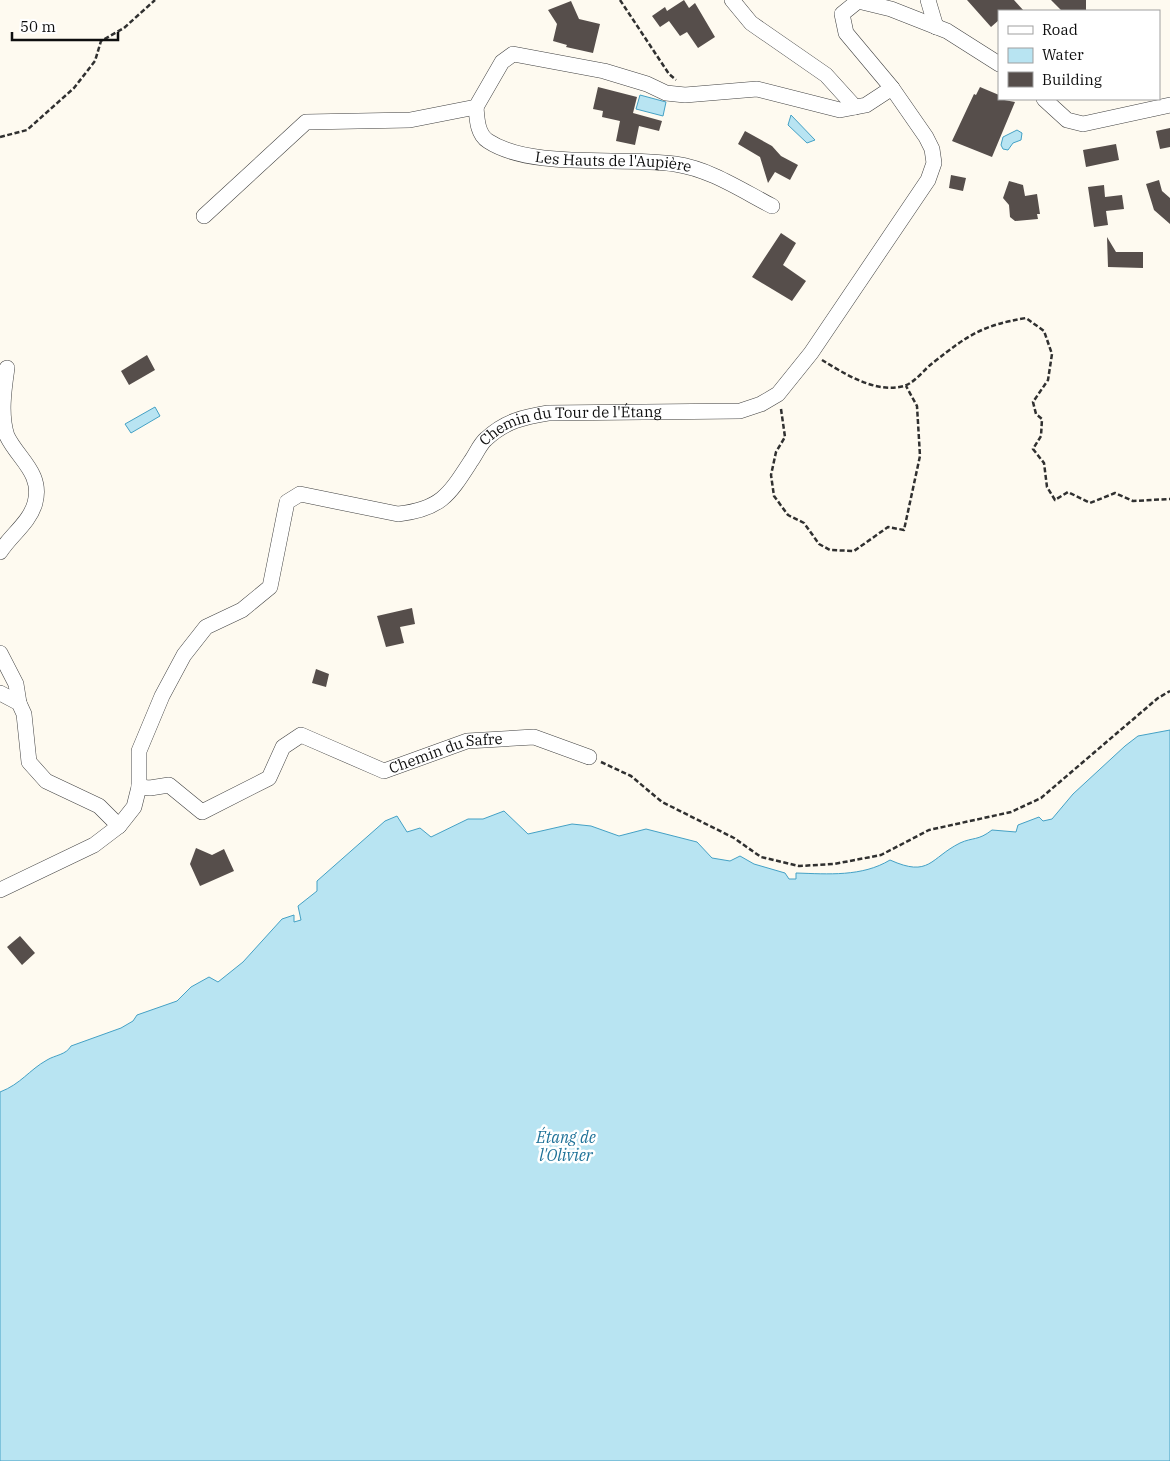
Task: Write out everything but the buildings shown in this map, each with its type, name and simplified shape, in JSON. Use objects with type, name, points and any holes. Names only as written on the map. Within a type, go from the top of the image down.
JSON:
[{"type":"street","points":[[732,0],[751,23],[826,75],[855,107]]},
{"type":"street","points":[[928,0],[936,27]]},
{"type":"street","name":"Chemin du Tour de l'Étang","points":[[0,890],[94,845],[119,826],[134,807],[139,787],[139,751],[162,696],[180,663],[206,628],[242,610],[270,587],[287,502],[300,494],[398,514],[412,512],[433,506],[452,489],[485,439],[518,418],[548,413],[740,410],[761,404],[778,394],[811,353],[928,180],[934,163],[932,149],[926,137],[892,88],[846,33],[842,14],[858,1],[891,9],[947,31],[998,63]]},
{"type":"street","points":[[204,216],[306,122],[410,120],[476,107],[502,62],[513,54],[604,71],[647,84],[666,93],[685,95],[757,89],[840,110],[866,104],[892,88]]},
{"type":"street","points":[[1045,100],[1067,120],[1083,124],[1170,105]]},
{"type":"street","name":"Les Hauts de l'Aupière","points":[[476,107],[479,130],[487,141],[520,154],[572,161],[630,160],[676,164],[704,171],[772,206]]},
{"type":"street","points":[[0,552],[24,523],[35,504],[37,486],[32,471],[6,434],[2,410],[7,368]]},
{"type":"street","points":[[0,654],[16,684],[19,704],[24,714],[29,762],[46,781],[99,806],[119,826]]},
{"type":"street","points":[[0,693],[19,704]]},
{"type":"street","name":"Chemin du Safre","points":[[139,787],[150,788],[169,785],[202,812],[269,778],[283,747],[300,735],[384,771],[467,741],[534,737],[589,756]]},
{"type":"path","points":[[0,137],[27,130],[74,88],[96,61],[101,41],[124,28],[155,0]]},
{"type":"path","points":[[620,0],[669,74],[679,83]]},
{"type":"path","points":[[811,353],[851,378],[885,388],[906,386],[933,362],[978,330],[1001,322],[1026,318],[1044,331],[1052,354],[1048,380],[1033,402],[1036,414],[1042,419],[1041,436],[1033,449],[1044,463],[1047,487],[1055,500],[1068,492],[1090,503],[1115,493],[1134,501],[1170,499]]},
{"type":"path","points":[[778,394],[785,438],[776,452],[771,475],[774,496],[788,516],[804,523],[819,544],[830,550],[854,551],[888,527],[904,530],[920,456],[917,406],[906,386]]},
{"type":"path","points":[[589,756],[631,776],[662,802],[734,838],[761,857],[799,866],[834,864],[881,855],[929,830],[1011,812],[1041,798],[1158,698],[1170,691]]},
{"type":"water","points":[[640,95],[666,102],[663,116],[636,109]]},
{"type":"water","points":[[791,115],[815,140],[807,143],[788,125]]},
{"type":"water","points":[[1017,130],[1022,133],[1021,140],[1013,143],[1008,150],[1003,149],[1001,145],[1003,137]]},
{"type":"water","points":[[155,407],[160,416],[131,433],[125,424]]},
{"type":"water","name":"Étang de l'Olivier","points":[[1170,730],[1170,1461],[0,1461],[0,1092],[14,1085],[35,1068],[63,1053],[71,1046],[121,1028],[133,1021],[137,1015],[177,1001],[191,987],[209,977],[218,982],[243,962],[282,919],[294,915],[294,922],[301,920],[298,906],[317,891],[317,881],[385,821],[397,816],[407,832],[420,828],[431,837],[468,819],[483,819],[504,811],[528,834],[572,824],[591,826],[619,836],[646,829],[697,842],[712,858],[730,861],[740,856],[754,864],[785,873],[789,879],[796,879],[796,873],[832,874],[856,872],[890,860],[914,867],[929,864],[960,843],[979,837],[992,830],[1016,832],[1018,825],[1039,817],[1043,821],[1052,819],[1073,794],[1138,736]]}]
